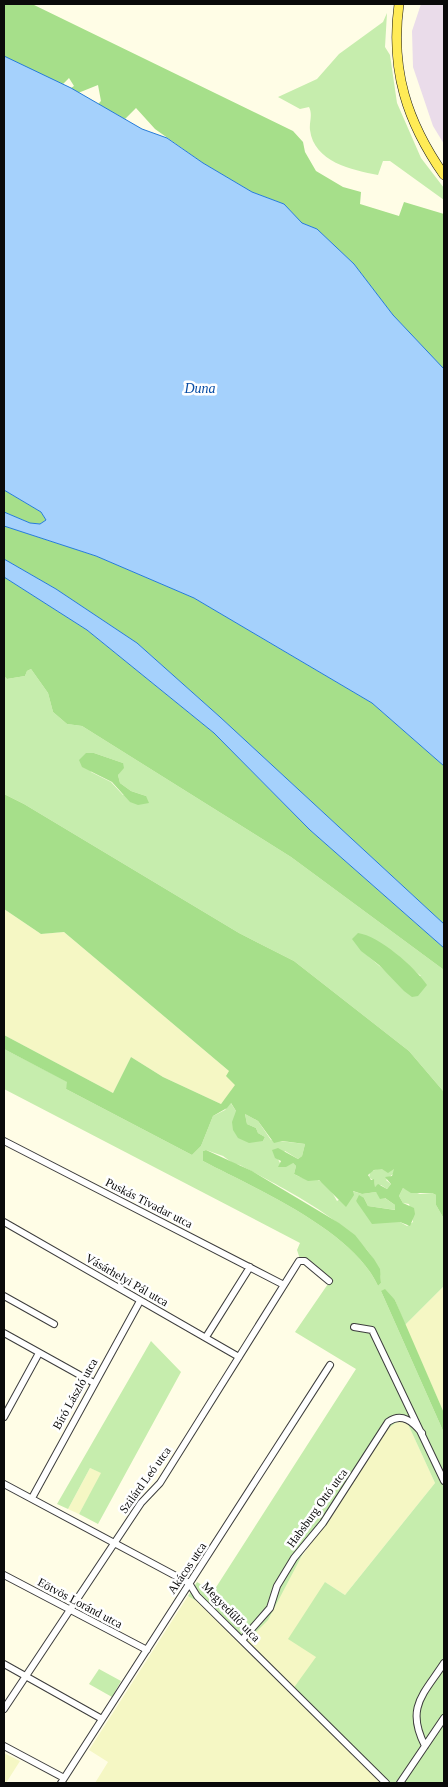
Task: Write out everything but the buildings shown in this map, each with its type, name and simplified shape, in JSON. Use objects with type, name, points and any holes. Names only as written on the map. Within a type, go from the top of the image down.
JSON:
[{"type":"main road","points":[[399,4],[396,50],[400,83],[410,116],[426,149],[444,176]]},
{"type":"street","name":"Puskás Tivadar utca","points":[[4,1141],[284,1285]]},
{"type":"street","name":"Vásárhelyi Pál utca","points":[[4,1222],[239,1357]]},
{"type":"street","name":"Szilárd Leó utca","points":[[4,1709],[114,1542],[148,1493],[160,1483],[299,1261],[305,1261],[329,1281]]},
{"type":"street","points":[[206,1337],[250,1267]]},
{"type":"street","points":[[4,1296],[54,1324]]},
{"type":"street","name":"Bíró László utca","points":[[32,1498],[140,1301]]},
{"type":"street","points":[[354,1327],[372,1330],[444,1480]]},
{"type":"street","points":[[4,1333],[94,1383]]},
{"type":"street","points":[[4,1417],[39,1353]]},
{"type":"street","name":"Akácos utca","points":[[63,1781],[330,1365]]},
{"type":"street","name":"Habsburg Ottó utca","points":[[242,1640],[270,1608],[277,1586],[294,1558],[323,1523],[388,1422],[398,1418],[409,1420],[422,1433]]},
{"type":"street","name":"Megyedűlő utca","points":[[4,1484],[189,1583],[197,1596],[386,1783]]},
{"type":"street","name":"Eötvös Loránd utca","points":[[4,1575],[147,1650]]},
{"type":"street","points":[[425,1746],[417,1726],[415,1711],[418,1701],[444,1662]]},
{"type":"street","points":[[4,1664],[102,1719]]},
{"type":"street","points":[[400,1783],[444,1718]]},
{"type":"street","points":[[4,1746],[63,1781]]},
{"type":"shaded area","points":[[421,4],[444,4],[444,144],[433,126],[413,67],[412,31]]},
{"type":"green space","points":[[4,4],[32,4],[293,131],[303,142],[305,152],[316,171],[343,187],[361,192],[360,204],[399,216],[404,202],[444,214],[444,369],[393,315],[354,264],[317,229],[302,223],[284,204],[252,192],[203,163],[155,129],[136,108],[125,119],[98,104],[101,101],[98,85],[78,93],[71,88],[74,86],[69,78],[63,84],[35,73],[4,56]]},
{"type":"green space","points":[[387,13],[385,47],[390,55],[397,103],[421,158],[444,188],[444,200],[390,161],[383,161],[378,175],[346,167],[326,157],[313,141],[310,130],[311,113],[309,107],[300,109],[278,97],[317,79],[339,54],[383,22]]},
{"type":"green space","points":[[4,490],[41,512],[46,520],[40,524],[30,523],[4,512]]},
{"type":"green space","points":[[4,526],[96,556],[194,598],[372,703],[444,766],[444,924],[137,643],[56,589],[4,559]]},
{"type":"green space","points":[[4,577],[87,630],[214,733],[310,830],[444,948],[444,970],[291,857],[82,726],[67,724],[53,712],[48,693],[31,669],[27,671],[25,676],[7,679],[4,676]]},
{"type":"green space","points":[[31,669],[48,693],[53,712],[67,724],[82,726],[291,857],[444,970],[444,1092],[409,1051],[294,961],[239,933],[24,804],[4,794],[4,676],[7,679],[25,676],[27,671]],"holes":[[[86,753],[94,753],[123,763],[118,775],[120,783],[131,791],[146,796],[123,795],[111,782],[91,772]],[[387,948],[421,976],[390,975],[362,951]]]},
{"type":"green space","points":[[86,753],[94,753],[123,763],[124,768],[118,775],[120,783],[131,791],[146,796],[149,803],[138,805],[130,802],[112,782],[82,767],[79,760]]},
{"type":"green space","points":[[4,794],[24,804],[239,933],[294,961],[409,1051],[444,1092],[444,1219],[436,1205],[436,1195],[432,1193],[411,1193],[403,1188],[399,1196],[403,1203],[414,1208],[415,1214],[410,1226],[400,1222],[372,1224],[356,1201],[359,1195],[364,1198],[368,1206],[395,1210],[395,1205],[385,1198],[380,1199],[376,1192],[362,1194],[353,1191],[354,1195],[346,1207],[319,1180],[308,1181],[294,1174],[296,1166],[293,1163],[286,1167],[278,1167],[281,1161],[275,1158],[272,1150],[278,1148],[298,1159],[302,1156],[305,1144],[282,1141],[274,1143],[258,1121],[245,1114],[247,1124],[256,1128],[258,1133],[265,1137],[263,1141],[249,1143],[238,1138],[233,1130],[232,1122],[236,1111],[231,1103],[227,1108],[213,1116],[201,1146],[192,1155],[66,1089],[67,1082],[4,1049],[4,1035],[113,1093],[131,1057],[163,1077],[221,1104],[235,1085],[226,1076],[229,1071],[64,932],[41,934],[4,909]],"holes":[[[382,1169],[388,1173],[394,1169],[392,1176],[385,1177],[391,1184],[387,1189],[378,1184],[375,1187],[374,1179],[371,1180],[368,1175],[374,1170]]]},
{"type":"green space","points":[[4,909],[41,934],[64,932],[229,1071],[236,1085],[221,1104],[163,1077],[131,1057],[113,1093],[4,1035]]},
{"type":"green space","points":[[358,933],[367,935],[386,946],[414,970],[427,985],[418,996],[412,997],[404,991],[379,965],[361,951],[352,939]]},
{"type":"green space","points":[[4,1049],[68,1082],[66,1089],[192,1155],[201,1146],[213,1116],[225,1110],[230,1102],[236,1111],[236,1117],[252,1141],[263,1141],[265,1137],[258,1133],[256,1128],[247,1124],[245,1114],[258,1121],[271,1140],[305,1144],[302,1156],[298,1159],[285,1151],[278,1159],[280,1163],[293,1163],[296,1166],[294,1174],[324,1183],[337,1201],[352,1191],[362,1194],[376,1192],[395,1205],[396,1210],[368,1206],[364,1198],[356,1201],[392,1222],[400,1222],[407,1226],[413,1222],[409,1204],[403,1203],[399,1196],[403,1188],[420,1194],[432,1193],[436,1195],[436,1205],[444,1219],[444,1286],[405,1325],[395,1300],[381,1291],[444,1433],[444,1783],[381,1783],[290,1693],[316,1657],[288,1639],[325,1582],[345,1595],[435,1483],[407,1422],[397,1422],[386,1430],[309,1542],[268,1620],[243,1645],[200,1603],[188,1596],[197,1582],[213,1592],[356,1369],[295,1332],[330,1281],[300,1259],[297,1250],[300,1243],[4,1089]],"holes":[[[206,1150],[223,1156],[234,1164],[240,1165],[302,1199],[347,1230],[365,1247],[377,1265],[381,1283],[378,1286],[365,1266],[348,1247],[326,1229],[275,1198],[203,1161],[203,1151]]]},
{"type":"green space","points":[[206,1150],[252,1171],[339,1223],[355,1235],[380,1269],[381,1283],[378,1286],[365,1266],[348,1247],[326,1229],[275,1198],[203,1161],[203,1151]]},
{"type":"green space","points":[[377,1169],[394,1169],[394,1173],[386,1180],[391,1184],[387,1189],[381,1185],[375,1187],[374,1180],[369,1178],[370,1172]]},
{"type":"green space","points":[[444,1286],[444,1413],[405,1325]]},
{"type":"green space","points":[[385,1289],[395,1300],[444,1413],[444,1433],[381,1291]]},
{"type":"green space","points":[[151,1341],[181,1372],[98,1524],[79,1514],[101,1473],[90,1468],[68,1509],[57,1504]]},
{"type":"green space","points":[[397,1422],[407,1422],[435,1483],[345,1595],[325,1582],[309,1712],[381,1783],[95,1783],[108,1762],[89,1750],[188,1596],[200,1603],[243,1645],[386,1430]]},
{"type":"green space","points":[[90,1468],[102,1473],[79,1514],[68,1509]]},
{"type":"green space","points":[[99,1669],[121,1681],[112,1697],[89,1684]]},
{"type":"green space","points":[[4,1753],[20,1761],[6,1783],[4,1783]]},
{"type":"water","name":"Duna","points":[[4,56],[71,88],[142,129],[167,138],[203,163],[252,192],[284,204],[302,223],[317,229],[354,264],[393,315],[444,369],[444,766],[372,703],[194,598],[96,556],[4,526],[4,512],[30,523],[40,524],[46,520],[41,512],[4,490]]},
{"type":"water","points":[[4,559],[56,589],[137,643],[444,924],[444,948],[310,830],[214,733],[87,630],[4,577]]}]
